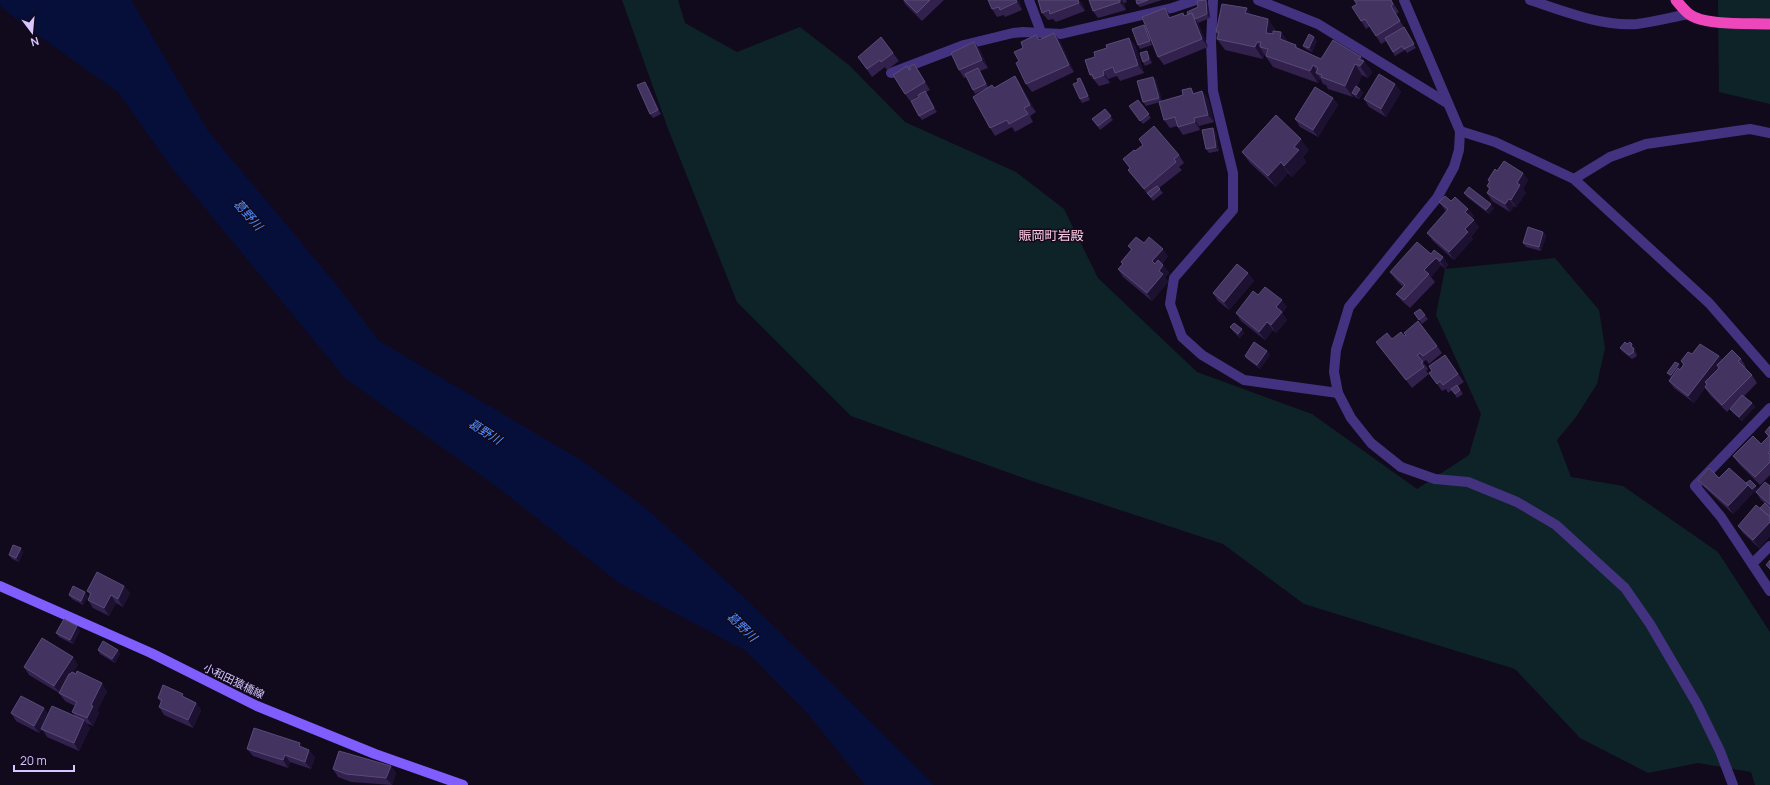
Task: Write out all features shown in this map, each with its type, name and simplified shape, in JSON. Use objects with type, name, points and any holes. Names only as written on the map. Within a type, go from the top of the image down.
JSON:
[{"type":"highway","points":[[1676,0],[1689,14],[1699,19],[1710,21],[1770,24]]},
{"type":"main road","name":"小和田猿橋線","points":[[0,586],[151,653],[257,706],[375,754],[463,785]]},
{"type":"street","points":[[1029,0],[1041,32]]},
{"type":"street","points":[[891,74],[964,45],[1013,33],[1041,32],[1061,34],[1157,12],[1196,0]]},
{"type":"street","points":[[1213,0],[1211,42],[1213,90],[1233,173],[1233,210],[1174,278],[1170,304],[1182,337],[1202,355],[1244,380],[1338,393]]},
{"type":"street","points":[[1258,0],[1318,24],[1447,103]]},
{"type":"street","points":[[1404,0],[1460,131],[1459,150],[1454,167],[1437,198],[1349,307],[1336,350],[1334,372],[1338,393],[1351,418],[1371,443],[1402,467],[1435,479],[1468,482],[1517,502],[1556,525],[1625,588],[1650,624],[1697,704],[1720,751],[1733,785]]},
{"type":"street","points":[[1530,0],[1582,17],[1609,22],[1637,24],[1689,14]]},
{"type":"street","points":[[1574,179],[1610,157],[1646,144],[1750,129],[1770,133]]},
{"type":"street","points":[[1460,131],[1495,142],[1574,179],[1709,303],[1770,373]]},
{"type":"street","points":[[1770,408],[1695,486],[1721,518],[1770,591]]},
{"type":"street","points":[[1752,564],[1770,546]]},
{"type":"green space","points":[[622,0],[678,0],[685,23],[737,52],[800,27],[849,65],[905,122],[1016,172],[1064,209],[1098,278],[1197,372],[1312,414],[1417,489],[1469,455],[1481,414],[1436,315],[1445,269],[1555,258],[1599,310],[1605,348],[1597,384],[1576,417],[1557,440],[1571,477],[1623,486],[1718,552],[1770,632],[1770,785],[1755,785],[1751,772],[1698,763],[1648,773],[1580,738],[1515,669],[1304,604],[1223,544],[1029,480],[851,416],[737,302],[667,126]]},
{"type":"green space","points":[[1718,0],[1770,0],[1770,104],[1719,92]]},
{"type":"water","name":"葛野川","points":[[0,0],[131,0],[208,131],[335,283],[379,341],[584,462],[648,510],[747,600],[934,785],[865,785],[809,715],[746,651],[619,583],[500,489],[345,378],[168,163],[119,93],[17,20],[0,5]]},
{"type":"building","points":[[904,0],[930,0],[917,13]]},
{"type":"building","points":[[988,0],[1016,0],[1017,2],[1000,10],[999,7],[992,9]]},
{"type":"building","points":[[1038,0],[1078,0],[1079,3],[1050,14],[1049,10],[1042,13]]},
{"type":"building","points":[[1089,0],[1120,0],[1120,2],[1093,11]]},
{"type":"building","points":[[1136,0],[1148,0],[1137,4]]},
{"type":"building","points":[[1206,0],[1207,14],[1195,19],[1192,13],[1188,14],[1187,12],[1198,7],[1197,1]]},
{"type":"building","points":[[1354,0],[1391,0],[1393,4],[1391,6],[1400,21],[1376,36],[1365,19],[1361,21],[1352,7],[1357,4]]},
{"type":"building","points":[[1222,4],[1247,8],[1245,13],[1268,19],[1266,33],[1273,34],[1273,31],[1281,32],[1280,39],[1296,45],[1295,47],[1321,59],[1333,40],[1361,57],[1358,59],[1364,61],[1360,66],[1355,64],[1345,86],[1321,77],[1322,75],[1316,73],[1318,68],[1313,65],[1310,71],[1266,56],[1268,49],[1260,47],[1261,42],[1257,42],[1255,47],[1217,39],[1219,32],[1216,32]]},
{"type":"building","points":[[1165,8],[1169,18],[1183,13],[1184,16],[1192,13],[1202,39],[1158,57],[1142,17]]},
{"type":"building","points":[[1144,25],[1150,41],[1138,45],[1132,29]]},
{"type":"building","points":[[1404,27],[1414,44],[1404,49],[1402,46],[1393,52],[1385,38]]},
{"type":"building","points":[[1054,33],[1069,65],[1026,84],[1016,63],[1019,61],[1014,52],[1023,48],[1021,42],[1036,35],[1039,40]]},
{"type":"building","points":[[1309,34],[1314,37],[1309,48],[1303,46]]},
{"type":"building","points":[[881,37],[893,53],[881,62],[880,60],[867,69],[858,57]]},
{"type":"building","points":[[1129,38],[1138,65],[1115,73],[1113,67],[1103,71],[1104,75],[1094,79],[1092,74],[1090,75],[1085,60],[1095,57],[1094,52],[1107,48],[1106,45]]},
{"type":"building","points":[[974,42],[982,60],[959,70],[951,53]]},
{"type":"building","points":[[1147,51],[1149,59],[1143,62],[1140,53]]},
{"type":"building","points":[[914,64],[925,82],[905,94],[893,75],[907,66],[909,70],[911,69],[909,67]]},
{"type":"building","points":[[978,68],[986,84],[973,90],[965,74]]},
{"type":"building","points":[[1379,74],[1395,84],[1381,109],[1364,99]]},
{"type":"building","points":[[1015,76],[1030,105],[1024,108],[1028,114],[1009,124],[1007,120],[990,128],[973,97],[992,85],[994,88]]},
{"type":"building","points":[[1153,77],[1159,98],[1143,102],[1137,81]]},
{"type":"building","points":[[1080,78],[1088,96],[1080,99],[1073,84],[1078,82],[1077,79]]},
{"type":"building","points":[[645,82],[658,110],[650,114],[637,85]]},
{"type":"building","points":[[1356,86],[1360,89],[1356,95],[1352,93]]},
{"type":"building","points":[[1315,87],[1333,98],[1313,130],[1295,119]]},
{"type":"building","points":[[1191,88],[1193,94],[1202,91],[1208,115],[1194,118],[1195,122],[1178,127],[1175,117],[1164,120],[1159,102],[1183,95],[1182,90]]},
{"type":"building","points":[[925,91],[934,108],[919,116],[911,101],[919,97],[918,95]]},
{"type":"building","points":[[1138,100],[1149,114],[1140,121],[1129,106]]},
{"type":"building","points":[[1105,109],[1111,116],[1098,126],[1092,119]]},
{"type":"building","points":[[1276,115],[1301,139],[1294,147],[1299,150],[1284,166],[1281,162],[1268,176],[1242,152]]},
{"type":"building","points":[[1154,126],[1179,155],[1174,159],[1176,162],[1144,189],[1128,170],[1130,168],[1123,159],[1143,145],[1139,139]]},
{"type":"building","points":[[1213,128],[1216,147],[1206,149],[1202,130]]},
{"type":"building","points":[[1504,161],[1523,173],[1517,183],[1520,185],[1511,200],[1509,199],[1505,204],[1487,193],[1490,188],[1487,186],[1490,181],[1488,180],[1495,169],[1497,171]]},
{"type":"building","points":[[1157,186],[1160,189],[1151,197],[1147,193]]},
{"type":"building","points":[[1469,187],[1491,204],[1486,210],[1464,193]]},
{"type":"building","points":[[1445,196],[1451,201],[1455,197],[1468,209],[1465,212],[1474,220],[1465,229],[1468,232],[1449,252],[1427,233],[1448,209],[1439,202]]},
{"type":"building","points":[[1528,227],[1543,232],[1539,247],[1523,243]]},
{"type":"building","points":[[1136,237],[1144,243],[1149,237],[1163,249],[1152,261],[1155,264],[1158,260],[1163,265],[1159,271],[1163,274],[1147,293],[1118,269],[1123,264],[1121,262],[1132,249],[1128,246]]},
{"type":"building","points":[[1417,242],[1431,254],[1434,250],[1443,257],[1440,261],[1436,258],[1424,270],[1429,274],[1404,300],[1396,294],[1405,285],[1390,272]]},
{"type":"building","points":[[1237,264],[1248,273],[1224,302],[1213,293]]},
{"type":"building","points":[[1265,287],[1282,300],[1276,307],[1282,312],[1271,325],[1267,322],[1259,332],[1236,313],[1253,291],[1258,295]]},
{"type":"building","points":[[1420,309],[1425,315],[1419,320],[1414,313]]},
{"type":"building","points":[[1418,321],[1437,346],[1423,356],[1420,353],[1417,355],[1423,362],[1421,363],[1424,367],[1406,380],[1376,342],[1387,333],[1392,339],[1401,332],[1404,336],[1406,335],[1404,333]]},
{"type":"building","points":[[1234,323],[1242,329],[1238,334],[1230,327]]},
{"type":"building","points":[[1254,342],[1267,351],[1257,365],[1245,356]]},
{"type":"building","points":[[1625,342],[1627,344],[1630,342],[1634,349],[1634,352],[1629,355],[1620,348]]},
{"type":"building","points":[[1700,344],[1719,356],[1688,396],[1669,381],[1678,368],[1680,370],[1684,364],[1681,361],[1688,352],[1692,354]]},
{"type":"building","points":[[1732,350],[1741,359],[1738,361],[1752,375],[1722,405],[1705,387],[1707,384],[1705,382],[1719,368],[1717,365]]},
{"type":"building","points":[[1445,355],[1458,374],[1443,385],[1440,381],[1437,384],[1429,373],[1432,371],[1429,366]]},
{"type":"building","points":[[1675,362],[1679,364],[1671,375],[1667,373]]},
{"type":"building","points":[[1457,385],[1460,390],[1455,394],[1451,389]]},
{"type":"building","points":[[1742,395],[1752,403],[1739,417],[1730,409]]},
{"type":"building","points":[[1770,426],[1770,451],[1768,453],[1770,454],[1770,462],[1755,477],[1733,456],[1753,436],[1761,444],[1769,436],[1765,432]]},
{"type":"building","points":[[1709,468],[1719,478],[1729,468],[1748,485],[1728,506],[1698,480]]},
{"type":"building","points":[[1750,480],[1756,486],[1752,489],[1746,483]]},
{"type":"building","points":[[1765,482],[1770,486],[1770,505],[1756,492]]},
{"type":"building","points":[[1765,503],[1770,508],[1770,517],[1760,508]]},
{"type":"building","points":[[1756,505],[1770,517],[1770,522],[1753,540],[1738,526]]},
{"type":"building","points":[[13,545],[21,548],[16,558],[9,555]]},
{"type":"building","points":[[1770,560],[1770,569],[1766,565]]},
{"type":"building","points":[[97,572],[124,586],[118,599],[111,595],[104,608],[88,600],[91,593],[87,591]]},
{"type":"building","points":[[73,586],[85,592],[81,601],[69,595]]},
{"type":"building","points":[[64,619],[77,626],[70,640],[56,633]]},
{"type":"building","points":[[42,638],[73,657],[54,686],[24,667]]},
{"type":"building","points":[[103,641],[118,650],[112,659],[98,650]]},
{"type":"building","points":[[77,671],[102,683],[91,705],[93,706],[87,718],[72,712],[77,702],[59,693],[69,674],[72,672],[76,674]]},
{"type":"building","points":[[163,685],[183,694],[182,696],[196,703],[188,720],[159,707],[162,700],[158,698]]},
{"type":"building","points":[[21,696],[44,708],[34,726],[11,713]]},
{"type":"building","points":[[52,706],[84,720],[74,743],[41,729]]},
{"type":"building","points":[[254,728],[300,743],[299,746],[309,750],[305,762],[285,755],[283,760],[247,749]]},
{"type":"building","points":[[339,751],[391,766],[386,778],[346,774],[333,769]]},
{"type":"district","name":"賑岡町岩殿","points":[[1051,235]]}]
